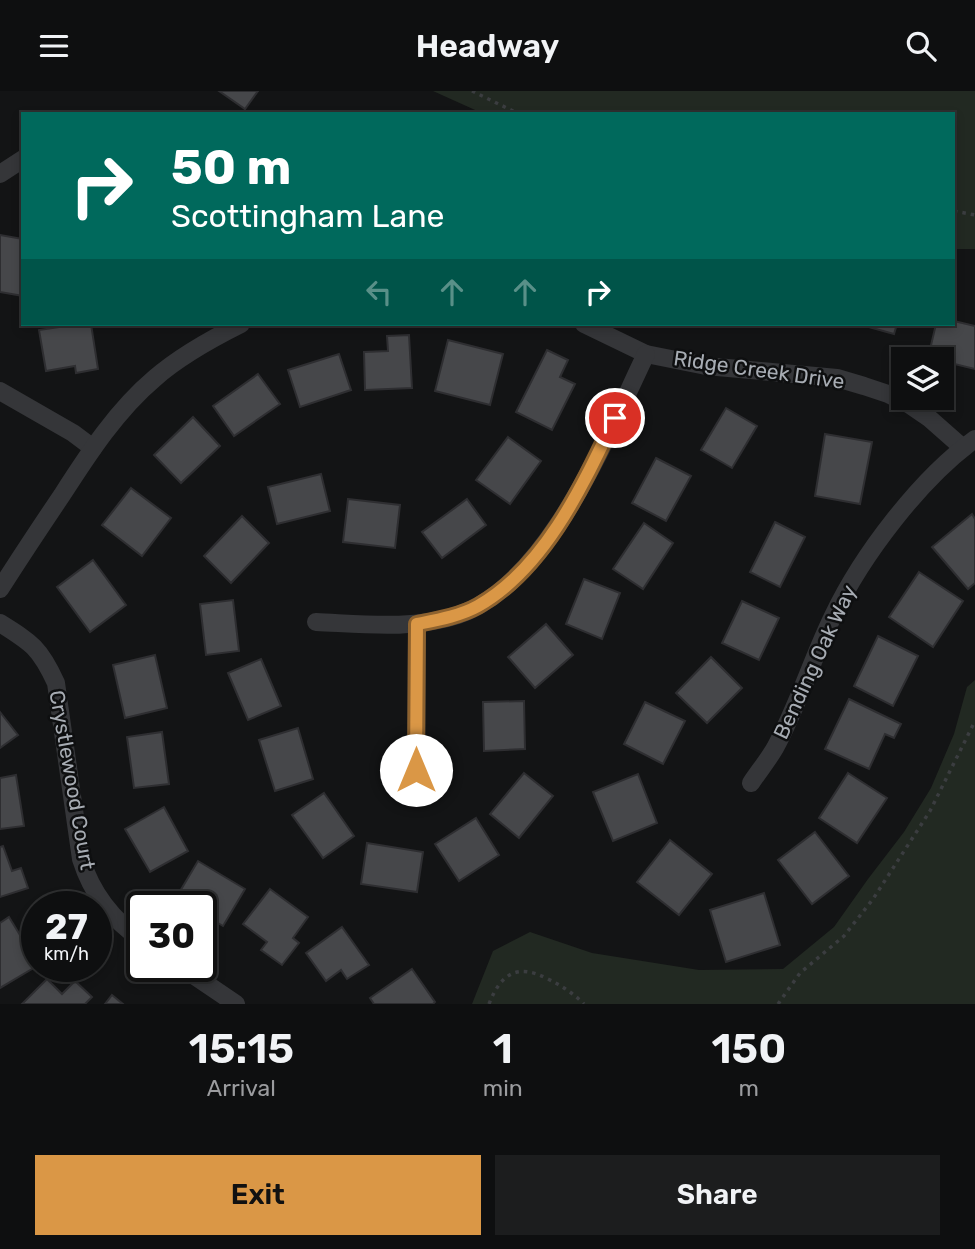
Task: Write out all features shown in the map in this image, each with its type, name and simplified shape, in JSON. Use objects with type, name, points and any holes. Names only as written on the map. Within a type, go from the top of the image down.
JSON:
[{"type":"street","points":[[0,174],[21,160]]},
{"type":"street","points":[[0,589],[93,447],[128,404],[174,363],[237,326]]},
{"type":"street","name":"Ridge Creek Drive","points":[[588,326],[646,354],[706,366],[837,378],[864,386],[910,405],[969,444]]},
{"type":"street","points":[[316,622],[417,624],[477,607],[502,590],[541,550],[580,488],[646,354]]},
{"type":"street","points":[[0,391],[93,447]]},
{"type":"street","name":"Bending Oak Way","points":[[751,783],[774,749],[833,617],[863,563],[902,511],[929,481],[969,444]]},
{"type":"street","name":"Crystlewood Court","points":[[0,623],[27,640],[46,660],[56,683],[81,859],[87,878],[108,911],[126,928]]},
{"type":"street","points":[[416,770],[417,624]]},
{"type":"street","points":[[204,982],[236,1004]]},
{"type":"path","points":[[472,91],[515,112]]},
{"type":"path","points":[[955,211],[975,215]]},
{"type":"path","points":[[778,1004],[800,973],[844,936],[873,899],[930,811],[975,721]]},
{"type":"path","points":[[489,1004],[494,991],[504,979],[514,972],[529,970],[566,988],[584,1004]]},
{"type":"shaded area","points":[[433,91],[975,91],[975,249],[955,249],[955,112],[480,112]]},
{"type":"shaded area","points":[[975,680],[975,1004],[472,1004],[493,951],[530,932],[592,953],[699,970],[783,969],[834,927],[904,832],[931,788],[954,734],[967,687]]},
{"type":"building","points":[[219,91],[258,91],[245,109]]},
{"type":"building","points":[[0,235],[21,239],[21,296],[0,292]]},
{"type":"building","points":[[955,321],[975,326],[975,369],[954,364],[954,347],[931,347],[936,326],[955,326]]},
{"type":"building","points":[[91,326],[98,369],[76,373],[75,366],[46,371],[39,330]]},
{"type":"building","points":[[865,326],[896,326],[894,334]]},
{"type":"building","points":[[409,335],[412,388],[365,390],[364,352],[388,351],[387,336]]},
{"type":"building","points":[[448,340],[503,354],[490,405],[435,391]]},
{"type":"building","points":[[547,350],[568,360],[560,377],[575,384],[552,430],[516,412]]},
{"type":"building","points":[[339,354],[351,390],[300,407],[288,370]]},
{"type":"building","points":[[258,374],[280,404],[234,436],[213,406]]},
{"type":"building","points":[[726,408],[757,426],[732,468],[701,450]]},
{"type":"building","points":[[193,417],[220,446],[181,483],[154,455]]},
{"type":"building","points":[[825,434],[872,442],[860,504],[815,496]]},
{"type":"building","points":[[508,437],[541,461],[510,504],[476,480]]},
{"type":"building","points":[[656,458],[691,476],[666,521],[632,503]]},
{"type":"building","points":[[321,474],[330,511],[277,524],[268,487]]},
{"type":"building","points":[[131,488],[171,518],[142,556],[102,525]]},
{"type":"building","points":[[348,499],[400,505],[395,548],[343,542]]},
{"type":"building","points":[[467,499],[486,525],[442,558],[422,532]]},
{"type":"building","points":[[972,514],[975,519],[975,583],[968,589],[932,547]]},
{"type":"building","points":[[242,516],[269,543],[231,583],[204,556]]},
{"type":"building","points":[[775,522],[805,537],[780,587],[750,572]]},
{"type":"building","points":[[644,523],[673,543],[643,589],[613,569]]},
{"type":"building","points":[[93,560],[126,605],[90,632],[57,587]]},
{"type":"building","points":[[919,572],[963,601],[933,647],[889,617]]},
{"type":"building","points":[[584,579],[620,593],[602,639],[566,624]]},
{"type":"building","points":[[233,600],[239,651],[206,655],[200,604]]},
{"type":"building","points":[[742,601],[779,618],[759,660],[722,643]]},
{"type":"building","points":[[546,624],[573,655],[535,688],[508,657]]},
{"type":"building","points":[[878,636],[918,656],[893,706],[854,686]]},
{"type":"building","points":[[155,655],[167,708],[125,718],[113,665]]},
{"type":"building","points":[[711,657],[742,688],[707,723],[676,693]]},
{"type":"building","points":[[261,659],[281,706],[248,720],[228,673]]},
{"type":"building","points":[[849,699],[901,724],[894,738],[885,734],[869,769],[825,749]]},
{"type":"building","points":[[524,701],[525,749],[484,751],[483,702]]},
{"type":"building","points":[[645,702],[685,721],[663,764],[624,744]]},
{"type":"building","points":[[0,712],[18,735],[0,748]]},
{"type":"building","points":[[298,728],[313,779],[275,791],[259,740]]},
{"type":"building","points":[[162,732],[169,784],[134,788],[127,737]]},
{"type":"building","points":[[524,773],[553,796],[519,838],[490,814]]},
{"type":"building","points":[[848,773],[887,798],[857,843],[819,818]]},
{"type":"building","points":[[638,774],[657,823],[613,841],[593,792]]},
{"type":"building","points":[[16,775],[24,826],[0,829],[0,778]]},
{"type":"building","points":[[324,793],[354,836],[323,858],[292,815]]},
{"type":"building","points":[[164,807],[188,851],[150,872],[125,829]]},
{"type":"building","points":[[476,818],[499,855],[459,881],[435,844]]},
{"type":"building","points":[[815,832],[849,876],[812,904],[778,860]]},
{"type":"building","points":[[670,840],[712,874],[679,915],[637,882]]},
{"type":"building","points":[[367,843],[423,852],[417,892],[361,884]]},
{"type":"building","points":[[3,846],[12,871],[21,868],[28,888],[0,897],[0,847]]},
{"type":"building","points":[[198,861],[245,889],[223,926],[217,922],[217,891],[180,891]]},
{"type":"building","points":[[270,889],[308,917],[293,938],[299,943],[282,965],[261,950],[267,942],[243,924]]},
{"type":"building","points":[[764,893],[780,945],[726,962],[710,910]]},
{"type":"building","points":[[9,917],[21,937],[21,976],[0,988],[0,923]]},
{"type":"building","points":[[342,927],[369,965],[347,979],[341,970],[326,981],[306,953]]},
{"type":"building","points":[[412,969],[435,1002],[433,1004],[374,1004],[370,998]]},
{"type":"building","points":[[44,982],[50,982],[62,994],[76,982],[92,997],[85,1004],[22,1004]]},
{"type":"building","points":[[112,995],[123,1004],[105,1004]]},
{"type":"route","points":[[416,770],[417,624],[477,607],[502,590],[524,570],[541,550],[580,488],[615,418]]}]
